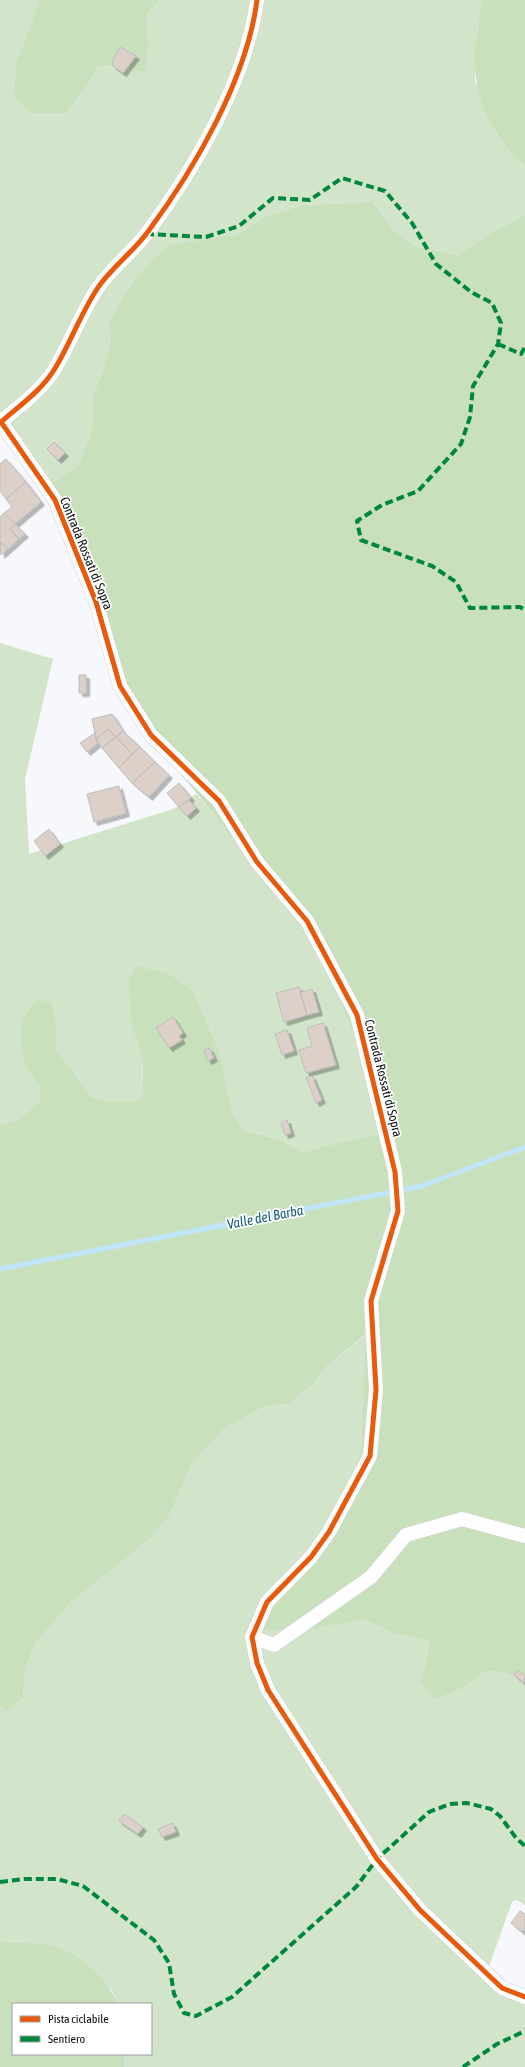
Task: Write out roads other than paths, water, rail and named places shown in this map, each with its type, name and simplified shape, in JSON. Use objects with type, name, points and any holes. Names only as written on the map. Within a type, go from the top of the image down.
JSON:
[{"type":"street","name":"Contrada Rossati di Sopra","points":[[252,1637],[267,1602],[311,1558],[329,1532],[370,1456],[376,1390],[371,1301],[398,1211],[395,1172],[357,1015],[307,921],[257,862],[219,801],[151,735],[120,686],[96,602],[55,500],[0,423],[34,394],[54,370],[97,289],[146,234],[194,161],[223,108],[252,28],[257,0]]},
{"type":"street","points":[[252,1637],[274,1645],[305,1625],[372,1577],[406,1534],[462,1519],[525,1536]]},
{"type":"street","points":[[252,1637],[257,1663],[268,1690],[377,1859],[420,1910],[502,1988],[525,1996]]},
{"type":"waterway","name":"Valle del Barba","points":[[0,1269],[422,1186],[525,1147]]}]
